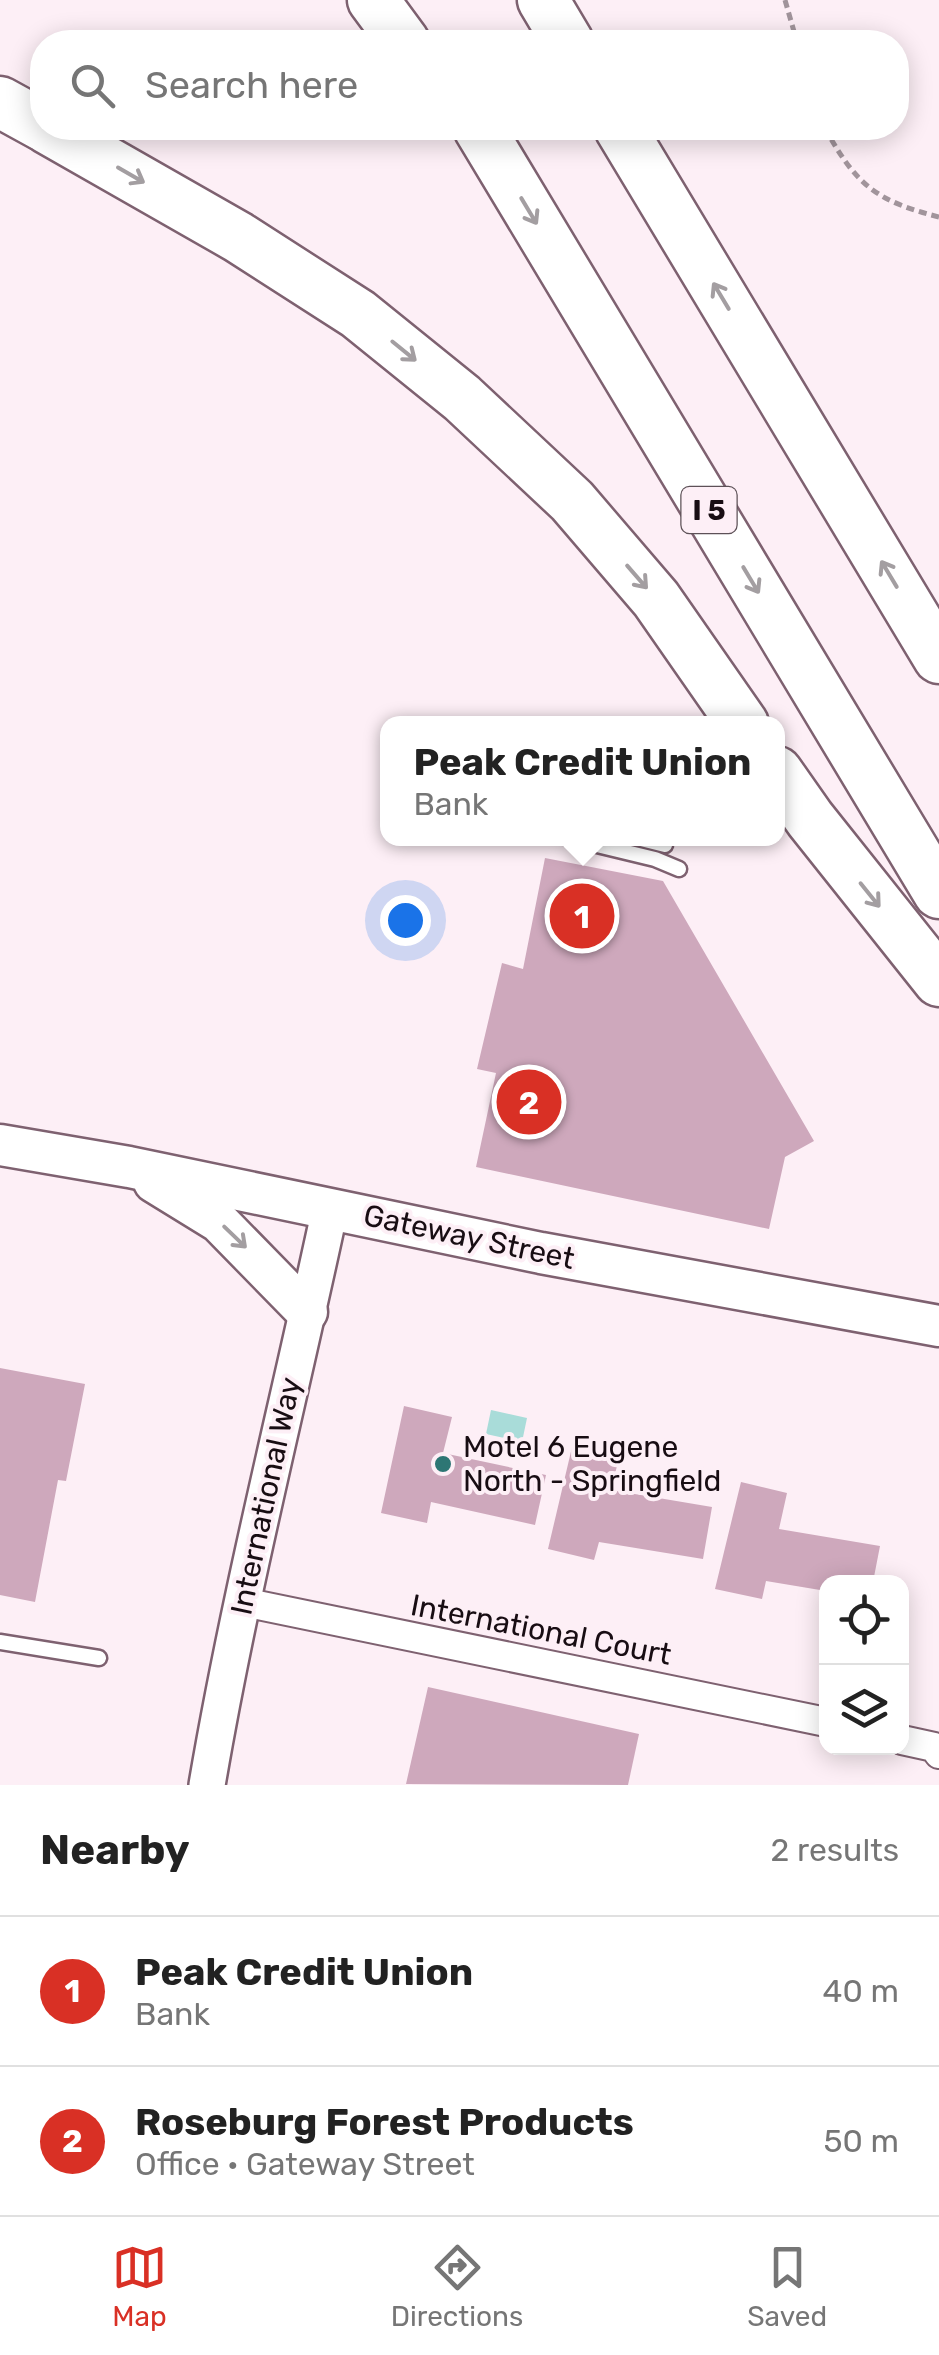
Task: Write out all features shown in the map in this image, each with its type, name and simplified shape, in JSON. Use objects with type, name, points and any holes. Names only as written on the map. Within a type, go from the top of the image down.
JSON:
[{"type":"highway","points":[[373,0],[395,30]]},
{"type":"highway","points":[[405,0],[423,30]]},
{"type":"highway","points":[[543,0],[561,30]]},
{"type":"highway","points":[[0,102],[30,118]]},
{"type":"highway","points":[[68,140],[238,238],[358,314],[462,398],[572,501],[656,600],[737,716]]},
{"type":"highway","name":"I 5","points":[[485,140],[939,893]]},
{"type":"highway","points":[[627,140],[939,658]]},
{"type":"highway","points":[[785,783],[939,982]]},
{"type":"main road","name":"Gateway Street","points":[[0,1145],[129,1167],[541,1253],[939,1326]]},
{"type":"main road","points":[[129,1167],[220,1222],[307,1312]]},
{"type":"street","name":"International Way","points":[[207,1785],[269,1467],[330,1208]]},
{"type":"street","name":"International Court","points":[[244,1602],[819,1721]]},
{"type":"street","points":[[909,1742],[934,1747],[939,1754]]},
{"type":"lane","points":[[601,846],[679,869]]},
{"type":"lane","points":[[0,1642],[99,1658]]},
{"type":"path","points":[[786,0],[795,30]]},
{"type":"path","points":[[832,140],[863,184],[896,206],[939,217]]},
{"type":"water","points":[[491,1410],[527,1418],[522,1442],[486,1434]]},
{"type":"building","points":[[545,858],[663,881],[814,1141],[785,1157],[769,1229],[476,1167],[496,1073],[477,1069],[502,963],[523,969]]},
{"type":"building","points":[[0,1368],[85,1384],[66,1481],[58,1480],[35,1602],[0,1595]]},
{"type":"building","name":"Motel 6 Eugene North - Springfield","points":[[404,1406],[452,1417],[443,1453],[546,1475],[535,1525],[431,1502],[427,1523],[381,1513]]},
{"type":"building","points":[[573,1443],[620,1454],[611,1490],[712,1507],[703,1559],[599,1542],[594,1560],[548,1549]]},
{"type":"building","points":[[741,1482],[787,1493],[779,1529],[880,1546],[874,1575],[819,1575],[819,1590],[766,1581],[762,1599],[715,1589]]},
{"type":"building","points":[[428,1687],[639,1734],[628,1785],[406,1784]]},
{"type":"place","name":"Peak Credit Union","points":[[582,916]]},
{"type":"place","name":"Roseburg Forest Products","points":[[529,1102]]},
{"type":"place","name":"Motel 6 Eugene North - Springfield","points":[[443,1464]]}]
